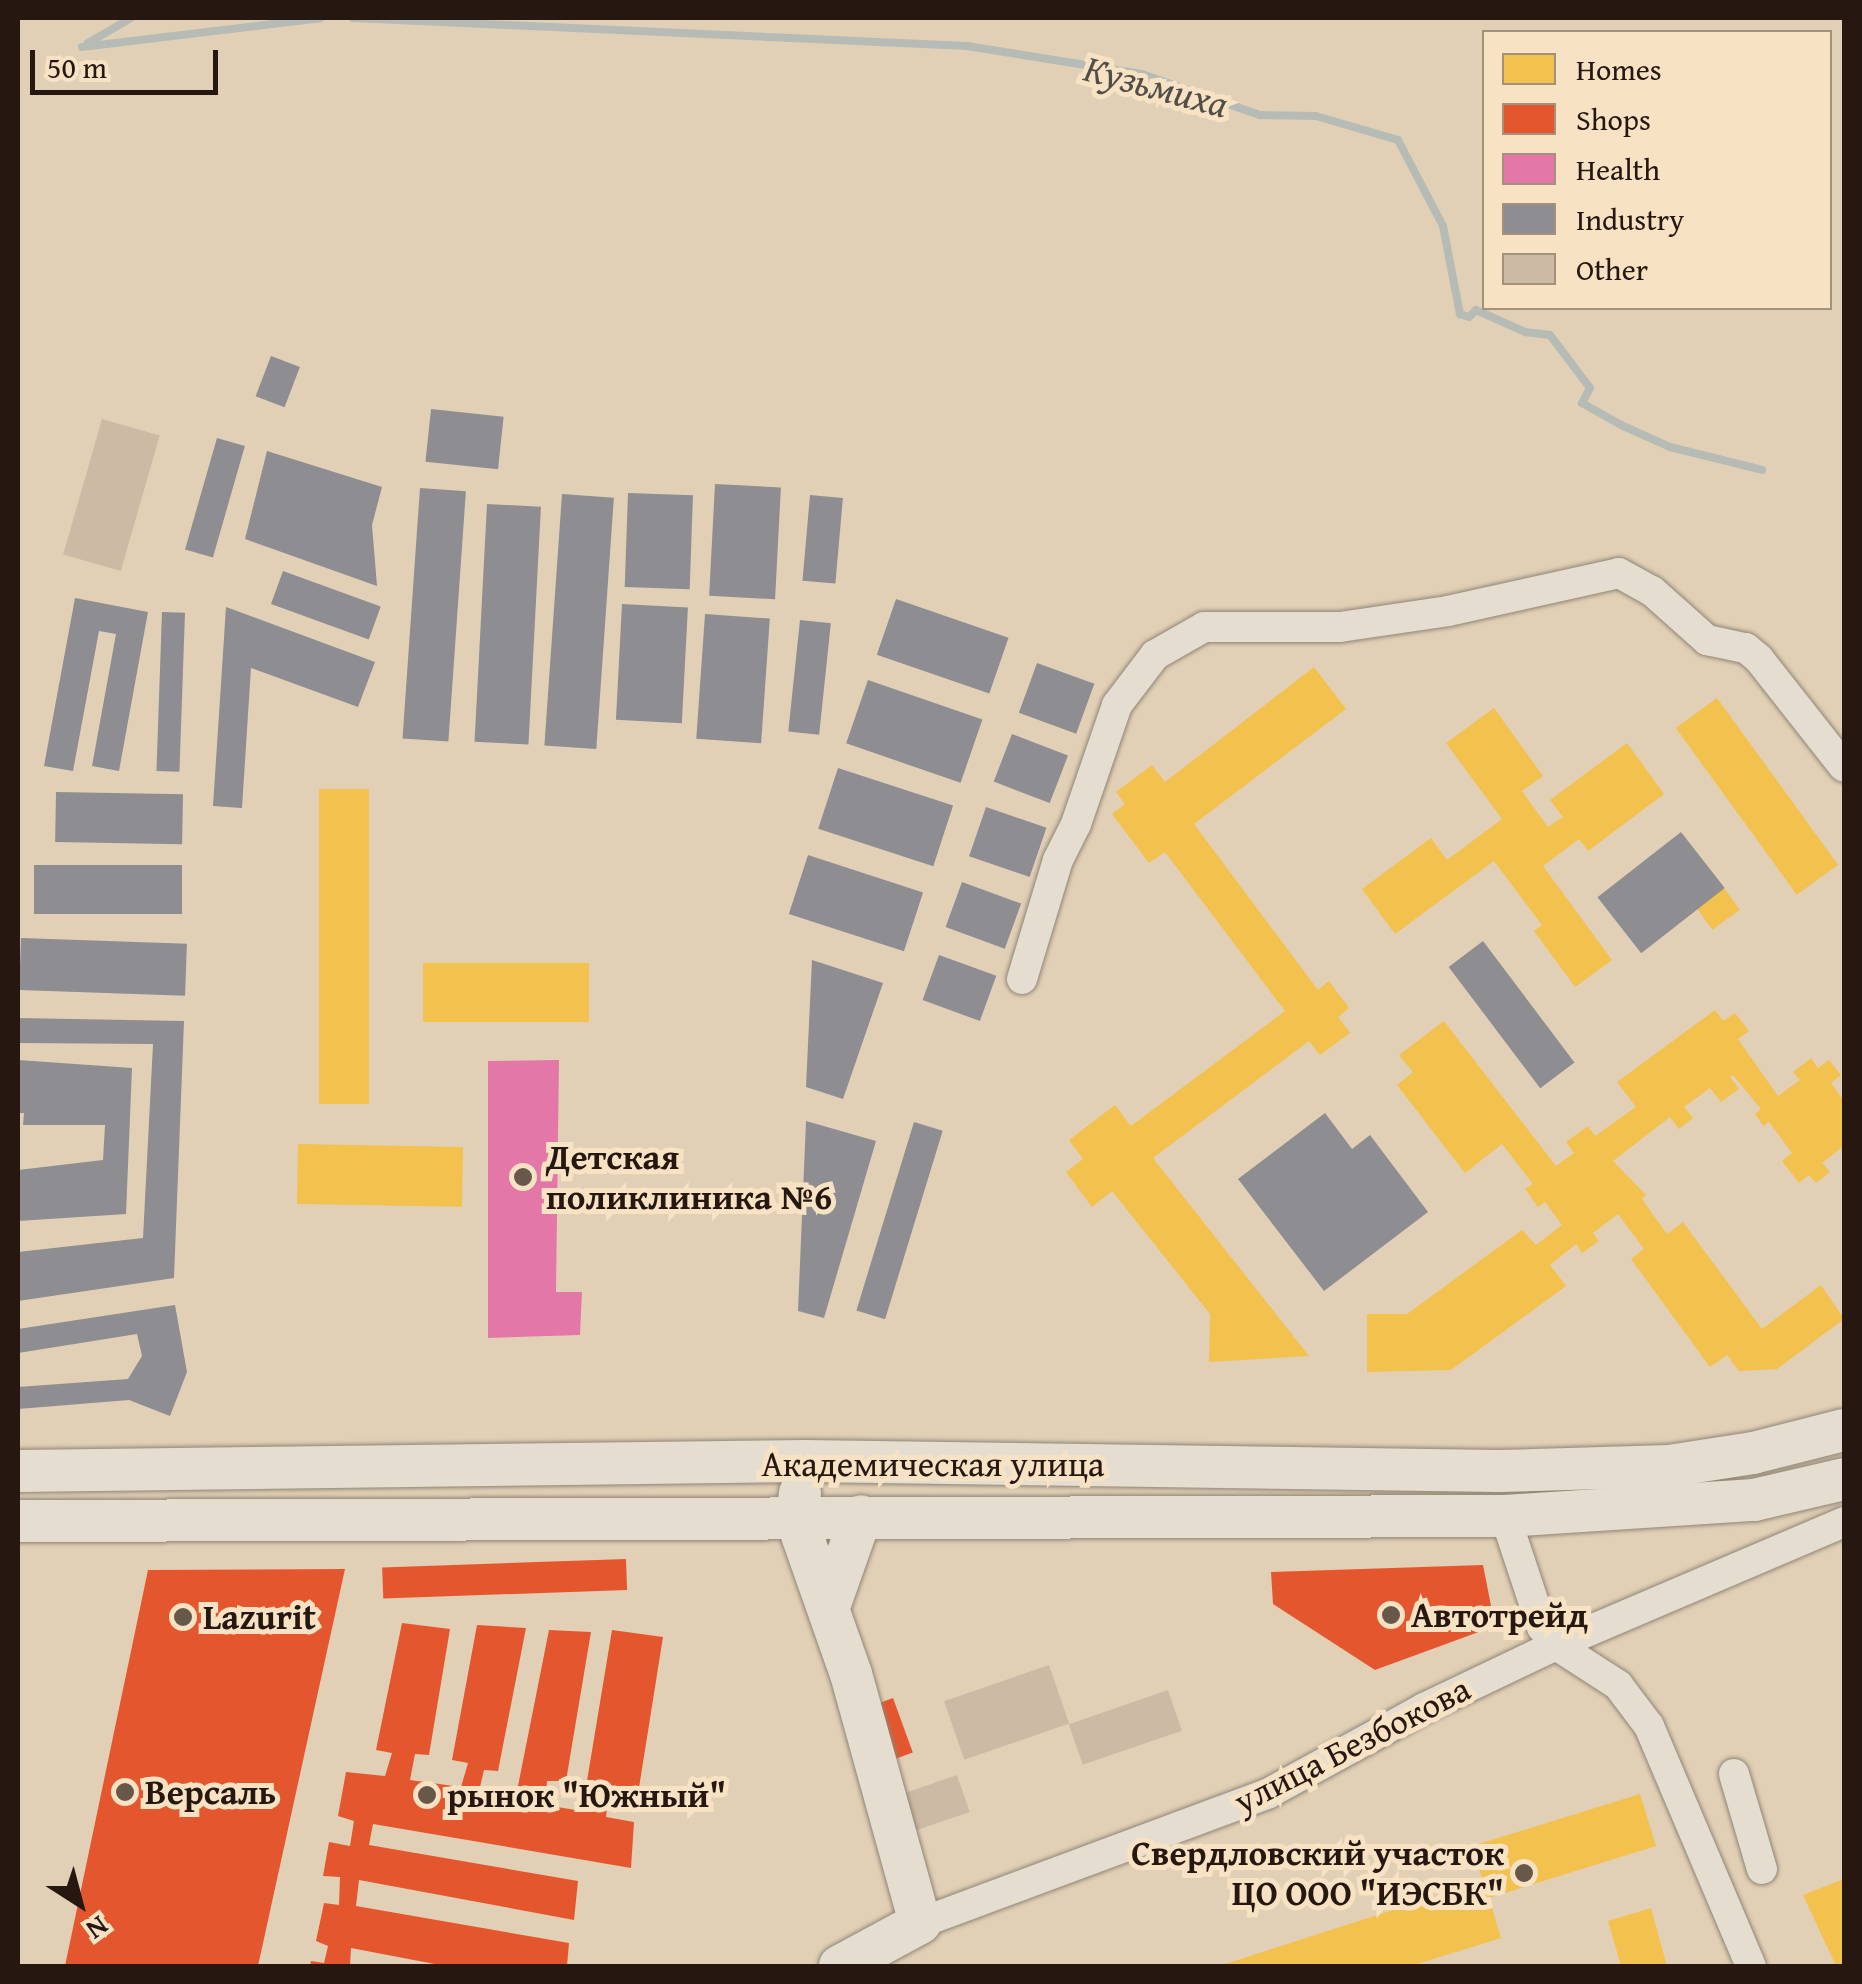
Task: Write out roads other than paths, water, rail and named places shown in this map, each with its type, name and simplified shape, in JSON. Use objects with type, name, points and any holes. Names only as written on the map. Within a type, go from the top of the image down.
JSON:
[{"type":"main road","name":"Академическая улица","points":[[18,1471],[805,1461],[1498,1471],[1650,1467],[1753,1453],[1844,1430]]},
{"type":"main road","points":[[805,1461],[797,1517],[830,1604],[920,1923]]},
{"type":"main road","points":[[686,1518],[697,1462]]},
{"type":"main road","points":[[18,1521],[1505,1516],[1754,1500],[1844,1479]]},
{"type":"main road","points":[[830,1604],[861,1516]]},
{"type":"main road","name":"улица Безбокова","points":[[840,1966],[920,1923]]},
{"type":"street","points":[[1022,979],[1058,860],[1116,706],[1155,655],[1204,627],[1340,627],[1448,611],[1619,573],[1652,592],[1707,640],[1746,648],[1760,659],[1844,766]]},
{"type":"street","points":[[1505,1516],[1542,1628],[1556,1645],[1618,1685],[1649,1726],[1751,1966]]},
{"type":"street","name":"улица Безбокова","points":[[920,1923],[1269,1793],[1424,1708],[1556,1645],[1844,1522]]},
{"type":"street","points":[[1734,1774],[1762,1869]]},
{"type":"waterway","name":"Кузьмиха","points":[[88,43],[131,18]]},
{"type":"waterway","name":"Кузьмиха","points":[[82,47],[320,18]]},
{"type":"waterway","name":"Кузьмиха","points":[[353,18],[967,46],[1142,74],[1260,115],[1316,116],[1398,140],[1443,226],[1460,314],[1469,317],[1476,310],[1525,332],[1550,335],[1590,388],[1582,403],[1621,425],[1670,447],[1762,470]]},
{"type":"place","name":"Детская поликлиника №6","points":[[523,1177]]},
{"type":"place","name":"Автотрейд","points":[[1391,1615]]},
{"type":"place","name":"Lazurit","points":[[183,1617]]},
{"type":"place","name":"Версаль","points":[[125,1792]]},
{"type":"place","name":"рынок \"Южный\"","points":[[427,1795]]},
{"type":"place","name":"Свердловский участок ЦО ООО \"ИЭСБК\"","points":[[1524,1873]]}]
